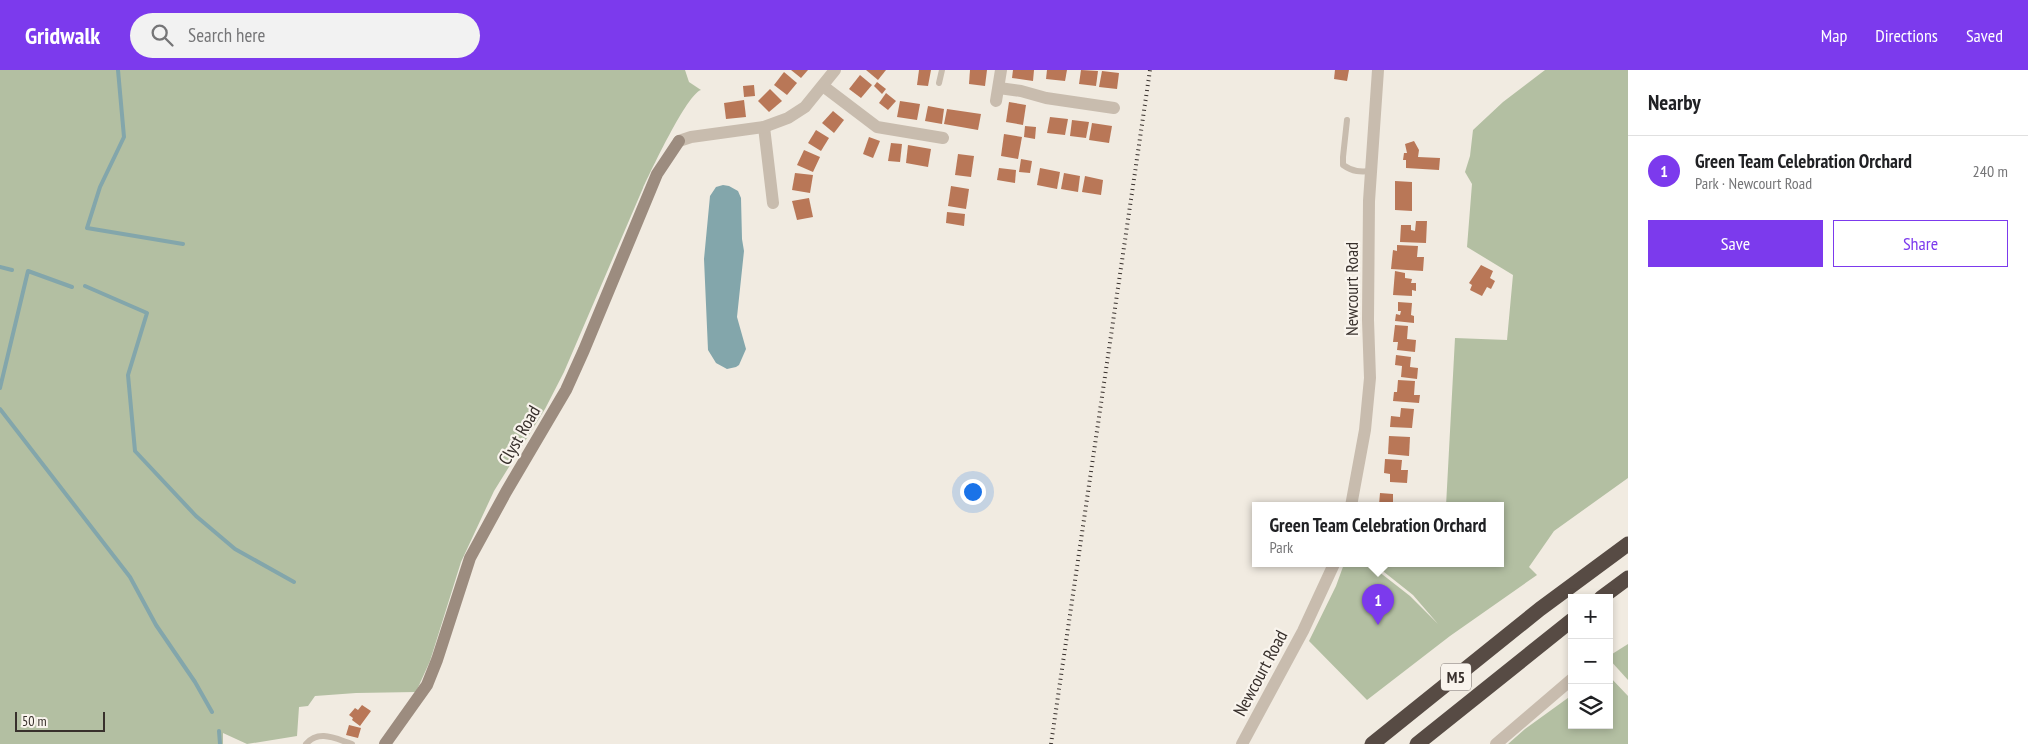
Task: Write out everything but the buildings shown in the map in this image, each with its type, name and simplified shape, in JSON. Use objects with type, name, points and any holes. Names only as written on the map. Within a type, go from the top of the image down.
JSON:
[{"type":"highway","name":"M5","points":[[1372,744],[1540,609],[1628,544]]},
{"type":"highway","points":[[1607,594],[1628,578]]},
{"type":"highway","name":"M5","points":[[1418,744],[1568,623]]},
{"type":"street","points":[[773,203],[764,127],[788,118],[805,107],[835,70]]},
{"type":"street","points":[[1001,70],[997,94],[1021,91],[1046,98],[1114,108]]},
{"type":"street","name":"Newcourt Road","points":[[1352,502],[1365,430],[1370,378],[1368,260],[1378,70]]},
{"type":"street","points":[[823,86],[878,127],[942,138]]},
{"type":"street","name":"Clyst Road","points":[[384,744],[427,685],[470,558],[566,390],[657,174],[679,141],[691,137],[764,127]]},
{"type":"street","name":"Newcourt Road","points":[[1242,744],[1302,631],[1333,567]]},
{"type":"street","points":[[1496,744],[1568,682]]},
{"type":"lane","points":[[939,83],[942,70]]},
{"type":"lane","points":[[1347,120],[1343,157],[1344,165],[1350,170],[1360,172],[1372,171]]},
{"type":"lane","points":[[306,744],[315,736],[321,735],[353,744]]},
{"type":"green space","points":[[0,70],[685,70],[689,82],[701,90],[687,105],[653,166],[564,372],[545,409],[494,491],[461,562],[430,661],[416,692],[315,696],[308,706],[299,707],[297,736],[247,744],[223,733],[223,744],[0,744]]},
{"type":"green space","points":[[1545,70],[1628,70],[1628,478],[1554,531],[1529,567],[1537,575],[1450,636],[1367,700],[1309,641],[1336,586],[1343,567],[1373,567],[1410,596],[1438,624],[1413,595],[1378,567],[1504,567],[1504,502],[1446,502],[1455,338],[1507,340],[1513,275],[1467,247],[1472,184],[1465,172],[1470,156],[1473,130],[1503,102]]},
{"type":"green space","points":[[1628,644],[1628,680],[1613,663],[1613,653]]},
{"type":"green space","points":[[1613,680],[1628,696],[1628,744],[1508,744],[1525,729],[1568,698],[1568,729],[1613,729]]},
{"type":"water","points":[[723,185],[738,191],[741,198],[744,251],[737,317],[746,349],[739,365],[727,369],[716,363],[708,350],[704,259],[710,196],[716,187]]},
{"type":"waterway","points":[[118,70],[124,137],[100,187],[87,228],[183,244]]},
{"type":"waterway","points":[[0,267],[12,270]]},
{"type":"waterway","points":[[0,388],[28,271],[72,287]]},
{"type":"waterway","points":[[85,286],[147,313],[128,375],[135,451],[196,516],[235,549],[294,582]]},
{"type":"waterway","points":[[0,409],[130,577],[156,625],[195,682],[212,712]]},
{"type":"waterway","points":[[219,731],[220,744]]},
{"type":"railway","points":[[1051,744],[1150,70]]},
{"type":"place","name":"Green Team Celebration Orchard","points":[[1378,625]]}]
